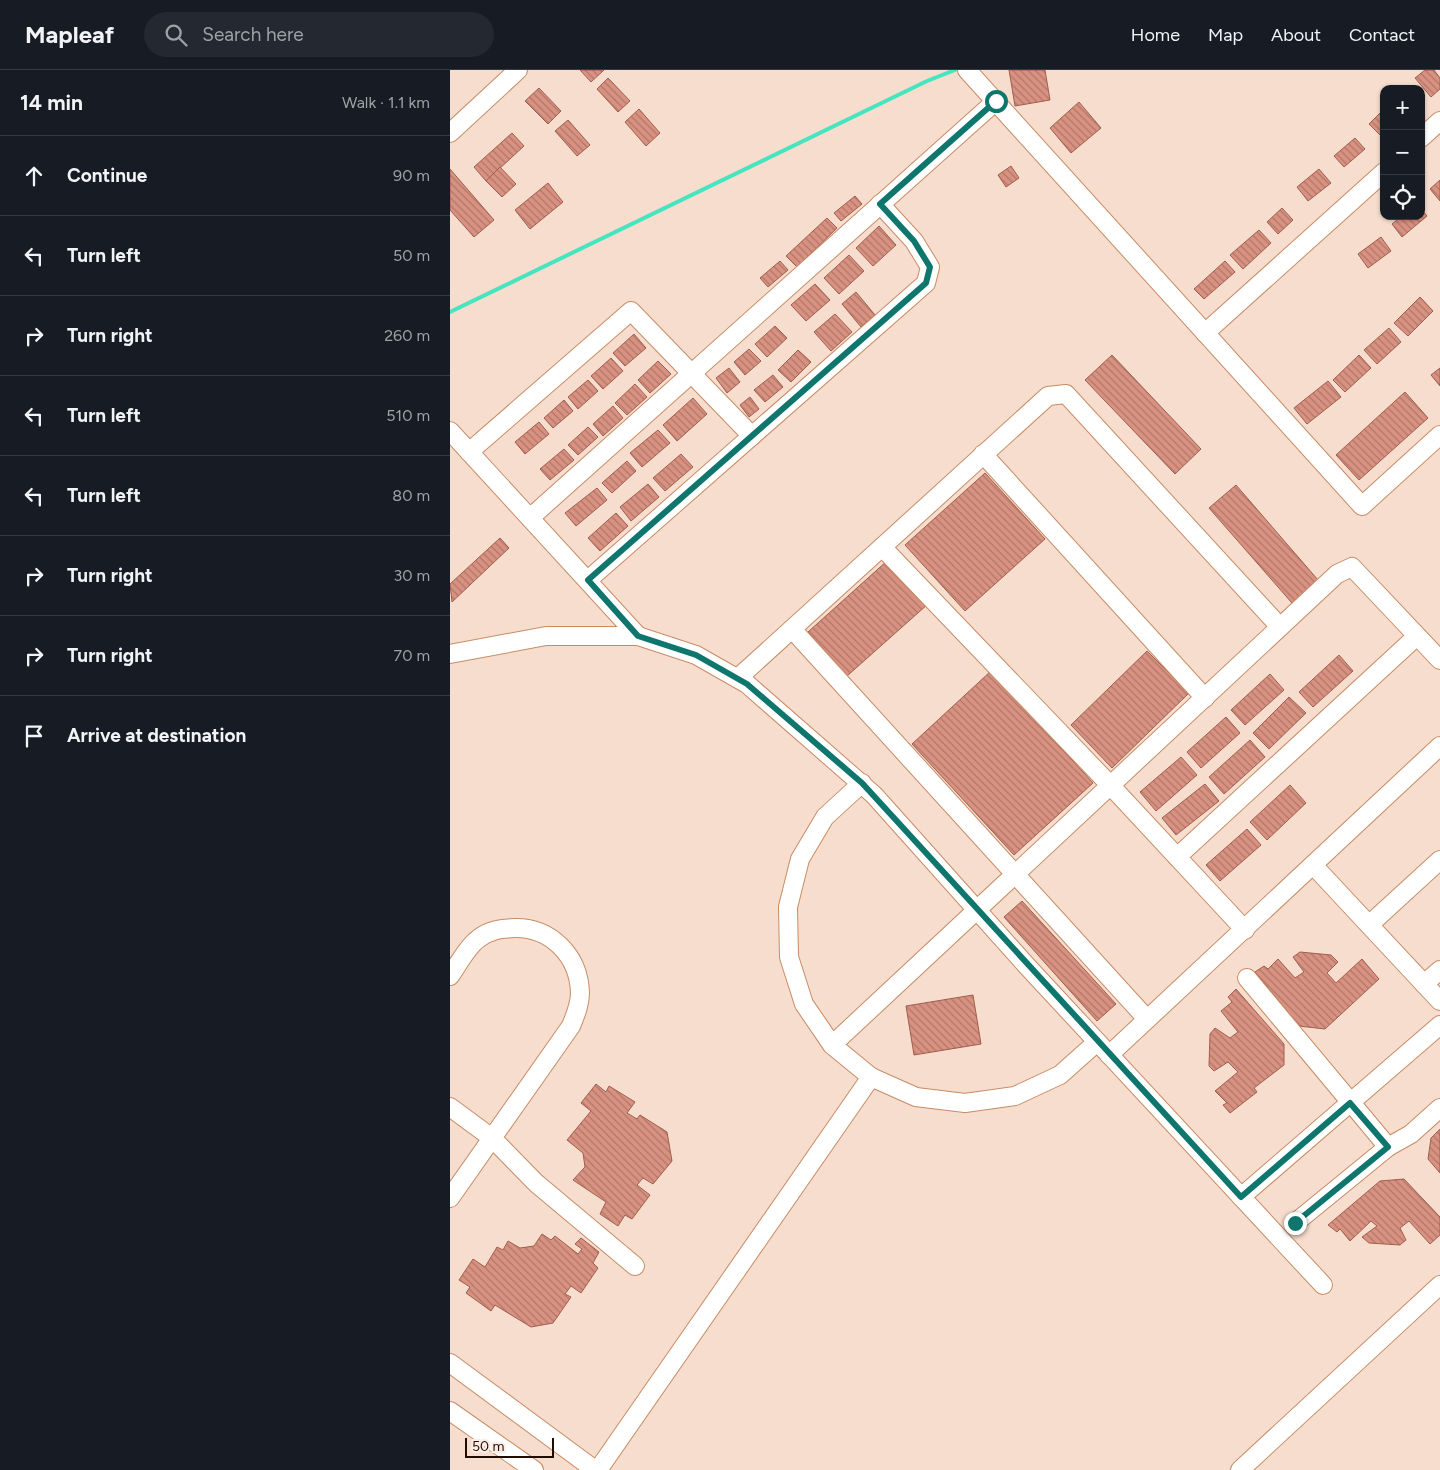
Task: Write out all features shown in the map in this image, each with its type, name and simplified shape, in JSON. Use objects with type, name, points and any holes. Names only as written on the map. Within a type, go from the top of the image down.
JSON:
[{"type":"street","points":[[450,133],[518,70]]},
{"type":"street","points":[[967,70],[1362,506],[1440,435]]},
{"type":"street","points":[[531,517],[996,101]]},
{"type":"street","points":[[1425,134],[1440,121]]},
{"type":"street","points":[[1205,333],[1381,175]]},
{"type":"street","points":[[588,580],[926,283],[930,267],[914,241],[880,204]]},
{"type":"street","points":[[469,452],[631,311],[752,436]]},
{"type":"street","points":[[738,678],[1048,396],[1066,394],[1280,627]]},
{"type":"street","points":[[450,431],[531,517],[638,636]]},
{"type":"street","points":[[983,454],[1204,698]]},
{"type":"street","points":[[882,547],[1111,786],[1244,930]]},
{"type":"street","points":[[832,1045],[1336,574],[1352,567],[1440,660]]},
{"type":"street","points":[[792,629],[1147,1019]]},
{"type":"street","points":[[450,654],[546,636],[638,636],[696,655],[747,684],[862,783],[1103,1048],[1323,1285]]},
{"type":"street","points":[[1177,857],[1418,636]]},
{"type":"street","points":[[862,783],[825,817],[800,860],[788,907],[789,957],[804,1004],[832,1045],[871,1077],[916,1097],[966,1103],[1015,1096],[1024,1092],[1060,1075],[1147,1019],[1440,746]]},
{"type":"street","points":[[1369,925],[1440,860]]},
{"type":"street","points":[[1313,865],[1440,1001]]},
{"type":"street","points":[[450,976],[476,939],[494,929],[520,928],[543,932],[563,947],[577,970],[580,993],[579,1005],[571,1026],[450,1198]]},
{"type":"street","points":[[1424,984],[1440,970]]},
{"type":"street","points":[[1247,978],[1388,1147]]},
{"type":"street","points":[[1241,1197],[1440,1025]]},
{"type":"street","points":[[450,1363],[597,1470],[871,1077]]},
{"type":"street","points":[[450,1107],[492,1138],[536,1183],[635,1266]]},
{"type":"street","points":[[1295,1223],[1388,1147],[1411,1134],[1440,1108]]},
{"type":"street","points":[[1240,1470],[1440,1285]]},
{"type":"street","points":[[450,1412],[534,1470]]},
{"type":"building","points":[[580,70],[604,70],[591,82]]},
{"type":"building","points":[[1009,70],[1045,70],[1050,100],[1015,106]]},
{"type":"building","points":[[1425,70],[1434,70],[1440,78],[1440,89],[1431,97],[1425,90],[1425,85],[1421,85],[1415,78]]},
{"type":"building","points":[[608,78],[630,101],[618,112],[597,89]]},
{"type":"building","points":[[539,88],[561,111],[548,124],[525,101]]},
{"type":"building","points":[[1079,102],[1101,128],[1071,153],[1050,128]]},
{"type":"building","points":[[639,109],[660,133],[646,146],[625,122]]},
{"type":"building","points":[[1380,113],[1380,135],[1369,124]]},
{"type":"building","points":[[568,120],[590,145],[577,156],[555,131]]},
{"type":"building","points":[[512,133],[524,146],[486,181],[474,167]]},
{"type":"building","points":[[1355,138],[1365,149],[1344,167],[1334,156]]},
{"type":"building","points":[[1011,166],[1019,178],[1006,187],[998,175]]},
{"type":"building","points":[[500,167],[516,184],[502,197],[486,181]]},
{"type":"building","points":[[450,169],[494,220],[474,237],[450,210]]},
{"type":"building","points":[[1319,169],[1331,183],[1308,201],[1297,187]]},
{"type":"building","points":[[1440,180],[1440,201],[1430,189]]},
{"type":"building","points":[[548,183],[563,202],[530,229],[515,210]]},
{"type":"building","points":[[855,196],[862,204],[841,221],[834,213]]},
{"type":"building","points":[[1282,208],[1293,220],[1278,234],[1267,222]]},
{"type":"building","points":[[827,218],[837,228],[797,267],[786,256]]},
{"type":"building","points":[[1397,220],[1422,220],[1402,237],[1392,224]]},
{"type":"building","points":[[879,226],[896,245],[873,266],[856,248]]},
{"type":"building","points":[[1259,230],[1271,243],[1243,269],[1230,255]]},
{"type":"building","points":[[1381,237],[1391,251],[1368,268],[1358,254]]},
{"type":"building","points":[[849,255],[864,271],[839,294],[824,278]]},
{"type":"building","points":[[780,261],[788,270],[768,287],[760,278]]},
{"type":"building","points":[[1225,261],[1235,272],[1204,299],[1194,289]]},
{"type":"building","points":[[815,284],[830,300],[806,321],[791,305]]},
{"type":"building","points":[[856,292],[875,315],[861,327],[842,304]]},
{"type":"building","points":[[1420,297],[1433,311],[1408,336],[1394,323]]},
{"type":"building","points":[[835,314],[852,332],[831,351],[814,332]]},
{"type":"building","points":[[775,326],[787,338],[767,357],[755,344]]},
{"type":"building","points":[[1389,328],[1401,342],[1377,364],[1364,350]]},
{"type":"building","points":[[634,334],[646,348],[625,366],[613,353]]},
{"type":"building","points":[[749,349],[761,361],[745,375],[734,362]]},
{"type":"building","points":[[798,350],[811,362],[791,382],[778,370]]},
{"type":"building","points":[[1112,355],[1201,449],[1175,474],[1085,380]]},
{"type":"building","points":[[1359,355],[1371,368],[1345,392],[1333,380]]},
{"type":"building","points":[[611,358],[623,371],[603,389],[591,376]]},
{"type":"building","points":[[658,361],[671,374],[650,393],[638,380]]},
{"type":"building","points":[[729,368],[740,382],[727,393],[716,378]]},
{"type":"building","points":[[1440,368],[1440,386],[1431,375]]},
{"type":"building","points":[[773,375],[783,387],[765,402],[754,390]]},
{"type":"building","points":[[588,380],[598,391],[578,409],[568,397]]},
{"type":"building","points":[[1328,381],[1341,397],[1307,424],[1294,408]]},
{"type":"building","points":[[635,384],[647,397],[627,415],[615,403]]},
{"type":"building","points":[[1405,392],[1428,418],[1359,480],[1336,455]]},
{"type":"building","points":[[750,397],[759,409],[749,417],[740,405]]},
{"type":"building","points":[[693,398],[707,414],[677,441],[663,425]]},
{"type":"building","points":[[564,400],[573,411],[553,428],[544,418]]},
{"type":"building","points":[[613,406],[623,418],[603,436],[593,424]]},
{"type":"building","points":[[539,422],[549,434],[525,454],[515,442]]},
{"type":"building","points":[[588,427],[598,437],[578,455],[568,445]]},
{"type":"building","points":[[658,430],[670,443],[642,467],[630,453]]},
{"type":"building","points":[[564,449],[574,460],[550,480],[540,469]]},
{"type":"building","points":[[681,454],[693,467],[665,491],[653,478]]},
{"type":"building","points":[[627,461],[636,471],[612,493],[602,483]]},
{"type":"building","points":[[985,473],[1045,539],[965,611],[905,545]]},
{"type":"building","points":[[648,484],[659,497],[631,521],[620,507]]},
{"type":"building","points":[[1236,485],[1318,580],[1292,603],[1209,508]]},
{"type":"building","points":[[597,488],[607,500],[576,526],[565,513]]},
{"type":"building","points":[[616,513],[628,526],[600,551],[588,538]]},
{"type":"building","points":[[500,538],[509,548],[452,602],[450,584]]},
{"type":"building","points":[[888,560],[928,604],[847,676],[808,632]]},
{"type":"building","points":[[1147,651],[1189,693],[1112,768],[1071,725]]},
{"type":"building","points":[[1339,655],[1353,671],[1313,707],[1299,692]]},
{"type":"building","points":[[991,671],[1093,783],[1014,855],[912,744]]},
{"type":"building","points":[[1270,674],[1284,690],[1245,725],[1231,710]]},
{"type":"building","points":[[1289,697],[1306,713],[1269,749],[1253,733]]},
{"type":"building","points":[[1226,717],[1240,733],[1201,768],[1187,752]]},
{"type":"building","points":[[1250,740],[1265,757],[1224,794],[1209,777]]},
{"type":"building","points":[[1181,757],[1197,775],[1156,811],[1140,792]]},
{"type":"building","points":[[1205,784],[1219,801],[1176,835],[1162,818]]},
{"type":"building","points":[[1290,785],[1306,803],[1267,840],[1250,822]]},
{"type":"building","points":[[1247,829],[1261,845],[1220,881],[1206,865]]},
{"type":"building","points":[[1022,901],[1116,1004],[1097,1021],[1004,917]]},
{"type":"building","points":[[1300,952],[1331,955],[1338,962],[1327,973],[1336,983],[1362,959],[1379,979],[1325,1029],[1299,1026],[1255,972],[1264,966],[1268,969],[1278,959],[1295,978],[1304,972],[1293,957]]},
{"type":"building","points":[[1236,989],[1284,1044],[1284,1065],[1254,1088],[1257,1092],[1230,1113],[1223,1105],[1227,1103],[1215,1091],[1238,1072],[1228,1062],[1214,1071],[1209,1066],[1210,1034],[1215,1028],[1230,1038],[1238,1032],[1221,1011],[1232,1002],[1228,997]]},
{"type":"building","points":[[973,995],[981,1044],[914,1055],[906,1006]]},
{"type":"building","points":[[596,1084],[606,1092],[609,1086],[635,1102],[627,1113],[637,1119],[640,1115],[667,1132],[672,1161],[653,1184],[643,1178],[637,1185],[650,1195],[632,1219],[625,1215],[618,1226],[600,1214],[606,1202],[573,1180],[585,1167],[583,1153],[567,1140],[591,1111],[581,1103]]},
{"type":"building","points":[[1440,1129],[1440,1173],[1428,1159],[1431,1138]]},
{"type":"building","points":[[1404,1179],[1440,1217],[1440,1235],[1430,1244],[1409,1221],[1400,1228],[1406,1240],[1400,1245],[1369,1243],[1362,1237],[1377,1226],[1371,1221],[1350,1241],[1340,1229],[1337,1232],[1328,1225],[1380,1181]]},
{"type":"building","points":[[542,1234],[551,1240],[555,1236],[578,1254],[582,1249],[575,1244],[581,1238],[599,1252],[593,1263],[598,1268],[581,1293],[571,1286],[565,1294],[571,1297],[553,1323],[531,1327],[495,1305],[491,1311],[466,1293],[470,1287],[459,1280],[473,1259],[485,1267],[497,1247],[503,1250],[508,1241],[520,1248],[534,1246]]},
{"type":"waterway","points":[[450,312],[927,81],[955,70]]},
{"type":"route","points":[[996,101],[880,204],[914,241],[930,267],[926,283],[588,580],[638,636],[696,655],[747,684],[862,783],[1026,965],[1241,1197],[1350,1103],[1388,1147],[1295,1223]]}]
